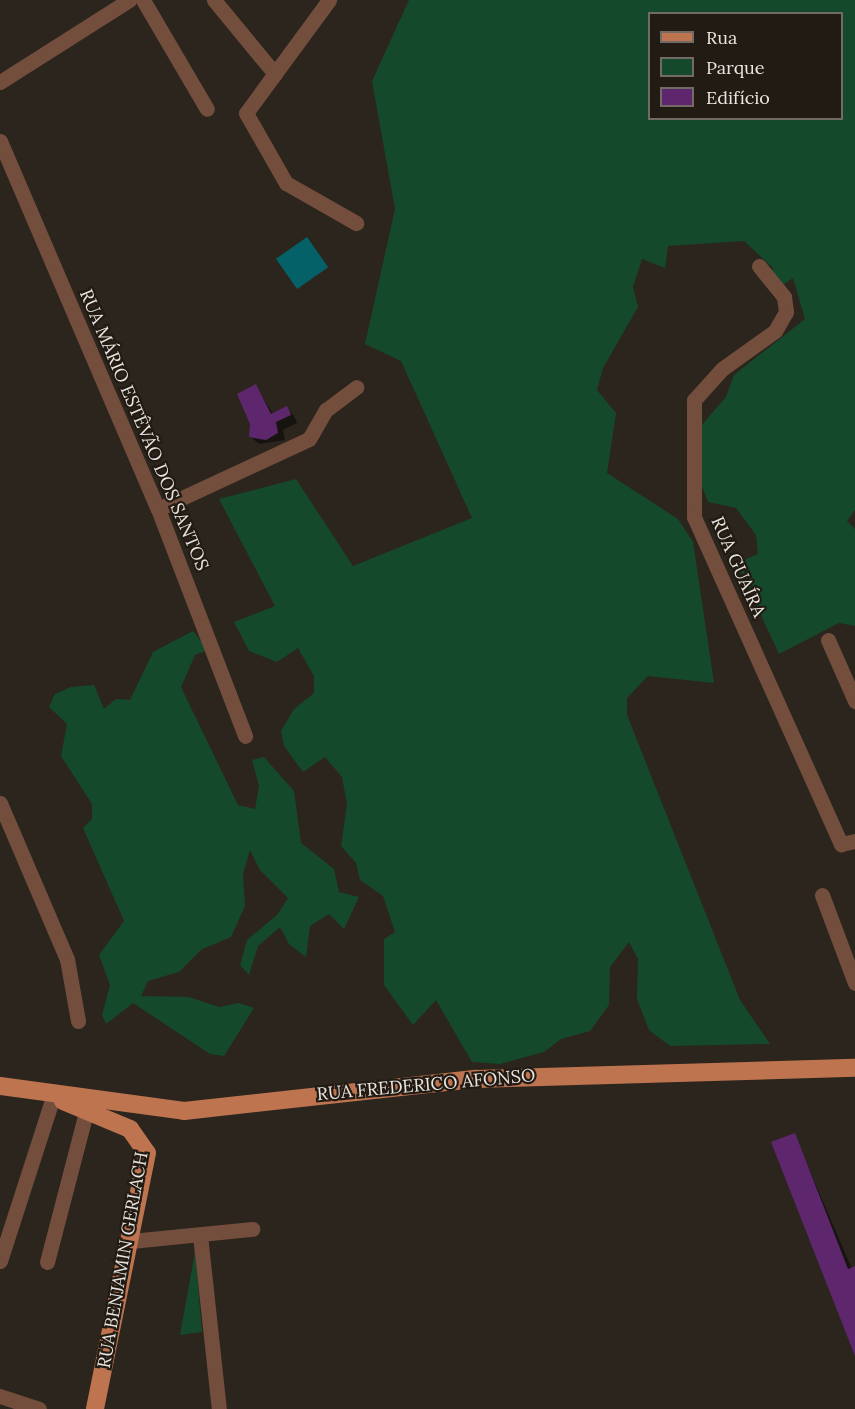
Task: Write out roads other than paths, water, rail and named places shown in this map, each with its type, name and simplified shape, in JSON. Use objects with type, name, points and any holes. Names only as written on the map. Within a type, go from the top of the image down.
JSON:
[{"type":"main road","name":"RUA FREDERICO AFONSO","points":[[0,1086],[184,1111],[454,1081],[855,1068]]},
{"type":"main road","name":"RUA BENJAMIN GERLACH","points":[[54,1094],[86,1112],[130,1129],[145,1145],[131,1241],[95,1409]]},
{"type":"street","points":[[0,82],[129,0]]},
{"type":"street","points":[[143,0],[207,109]]},
{"type":"street","points":[[214,0],[275,74]]},
{"type":"street","points":[[329,0],[275,74],[249,103],[249,124],[286,183],[356,223]]},
{"type":"street","name":"RUA MÁRIO ESTÊVÃO DOS SANTOS","points":[[0,141],[158,509],[245,736]]},
{"type":"street","name":"RUA GUAÍRA","points":[[759,266],[784,297],[786,312],[775,331],[723,369],[694,400],[694,517],[848,842]]},
{"type":"street","points":[[158,509],[309,439],[326,410],[356,387]]},
{"type":"street","points":[[828,640],[855,700]]},
{"type":"street","points":[[0,803],[67,959],[78,1021]]},
{"type":"street","points":[[822,895],[855,983]]},
{"type":"street","points":[[0,1261],[54,1094]]},
{"type":"street","points":[[46,1262],[86,1112]]},
{"type":"street","points":[[131,1241],[252,1229]]},
{"type":"street","points":[[200,1235],[219,1409]]},
{"type":"street","points":[[0,1396],[39,1409]]},
{"type":"water","points":[[307,237],[328,267],[297,289],[276,259]]}]
